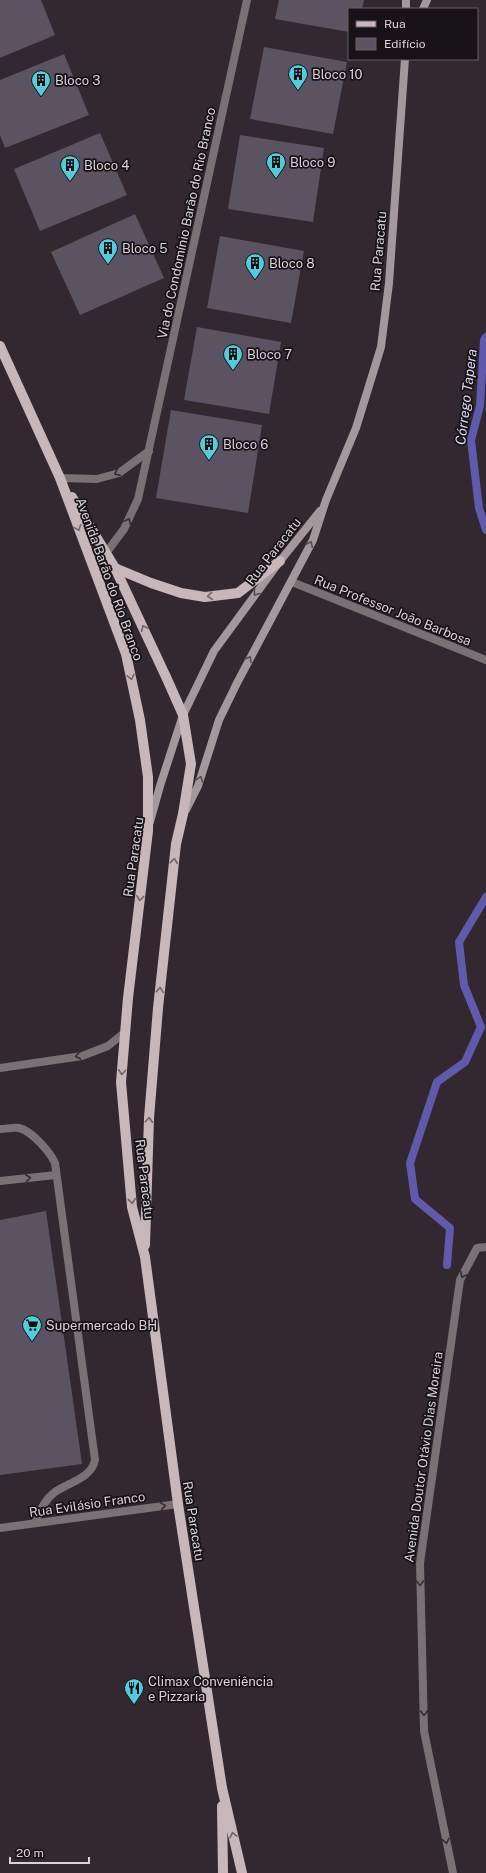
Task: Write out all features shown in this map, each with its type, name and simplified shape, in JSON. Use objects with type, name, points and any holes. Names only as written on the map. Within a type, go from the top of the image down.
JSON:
[{"type":"main road","name":"Rua Paracatu","points":[[145,1257],[149,1118],[158,1008],[176,844],[184,814],[198,786],[219,720],[313,540],[323,508],[356,428],[381,347],[389,283],[405,60]]},
{"type":"main road","name":"Avenida Barão do Rio Branco","points":[[0,346],[60,478],[126,654],[140,720],[148,777],[148,831]]},
{"type":"main road","name":"Avenida Barão do Rio Branco","points":[[60,478],[115,568],[144,627],[183,715],[191,764],[184,814]]},
{"type":"main road","name":"Rua Paracatu","points":[[242,1873],[222,1788],[178,1504],[145,1257],[132,1207],[122,1090],[124,1033],[148,831],[160,786],[183,715],[214,651],[280,561],[323,508]]},
{"type":"main road","points":[[115,568],[181,593],[205,597],[238,593],[280,561]]},
{"type":"main road","name":"Rua Paracatu","points":[[222,1788],[223,1873]]},
{"type":"street","name":"Via do Condomínio Barão do Rio Branco","points":[[106,553],[124,529],[138,499],[247,0]]},
{"type":"street","points":[[60,478],[97,479],[119,473],[149,451]]},
{"type":"street","name":"Rua Professor João Barbosa","points":[[292,582],[486,660]]},
{"type":"street","points":[[0,1068],[82,1056],[108,1046],[124,1033]]},
{"type":"street","points":[[0,1129],[19,1128],[36,1139],[50,1154],[55,1163],[95,1460],[93,1467],[88,1474],[55,1492],[45,1502],[34,1523]]},
{"type":"street","points":[[0,1181],[56,1175]]},
{"type":"street","name":"Avenida Doutor Otávio Dias Moreira","points":[[453,1873],[424,1731],[420,1563],[460,1280],[477,1248],[486,1247]]},
{"type":"street","name":"Rua Evilásio Franco","points":[[0,1528],[178,1504]]},
{"type":"building","points":[[0,0],[41,0],[55,35],[0,58]]},
{"type":"building","points":[[279,0],[364,0],[362,8],[348,8],[348,32],[275,19]]},
{"type":"building","name":"Bloco 10","points":[[264,47],[347,62],[333,134],[250,119]]},
{"type":"building","name":"Bloco 3","points":[[64,54],[89,115],[5,148],[0,135],[0,80]]},
{"type":"building","name":"Bloco 4","points":[[100,133],[127,195],[40,231],[14,169]]},
{"type":"building","name":"Bloco 9","points":[[240,135],[324,148],[313,222],[228,209]]},
{"type":"building","name":"Bloco 5","points":[[135,214],[164,278],[80,315],[51,252]]},
{"type":"building","name":"Bloco 8","points":[[220,236],[304,251],[291,323],[207,308]]},
{"type":"building","name":"Bloco 7","points":[[197,327],[281,342],[269,414],[184,400]]},
{"type":"building","name":"Bloco 6","points":[[171,410],[262,425],[248,513],[156,498]]},
{"type":"building","name":"Supermercado BH","points":[[46,1211],[82,1464],[0,1475],[0,1220]]},
{"type":"waterway","name":"Córrego Tapera","points":[[486,337],[484,340],[480,406],[471,440],[479,508],[486,530]]},
{"type":"waterway","name":"Córrego Tapera","points":[[447,1265],[450,1228],[415,1199],[410,1163],[437,1082],[465,1062],[481,1027],[464,985],[459,942],[486,897]]},
{"type":"place","name":"Bloco 10","points":[[298,91]]},
{"type":"place","name":"Bloco 3","points":[[41,97]]},
{"type":"place","name":"Bloco 9","points":[[276,179]]},
{"type":"place","name":"Bloco 4","points":[[70,182]]},
{"type":"place","name":"Bloco 5","points":[[108,265]]},
{"type":"place","name":"Bloco 8","points":[[255,280]]},
{"type":"place","name":"Bloco 7","points":[[233,371]]},
{"type":"place","name":"Bloco 6","points":[[209,461]]},
{"type":"place","name":"Supermercado BH","points":[[32,1342]]},
{"type":"place","name":"Climax Conveniência e Pizzaria","points":[[134,1705]]}]
